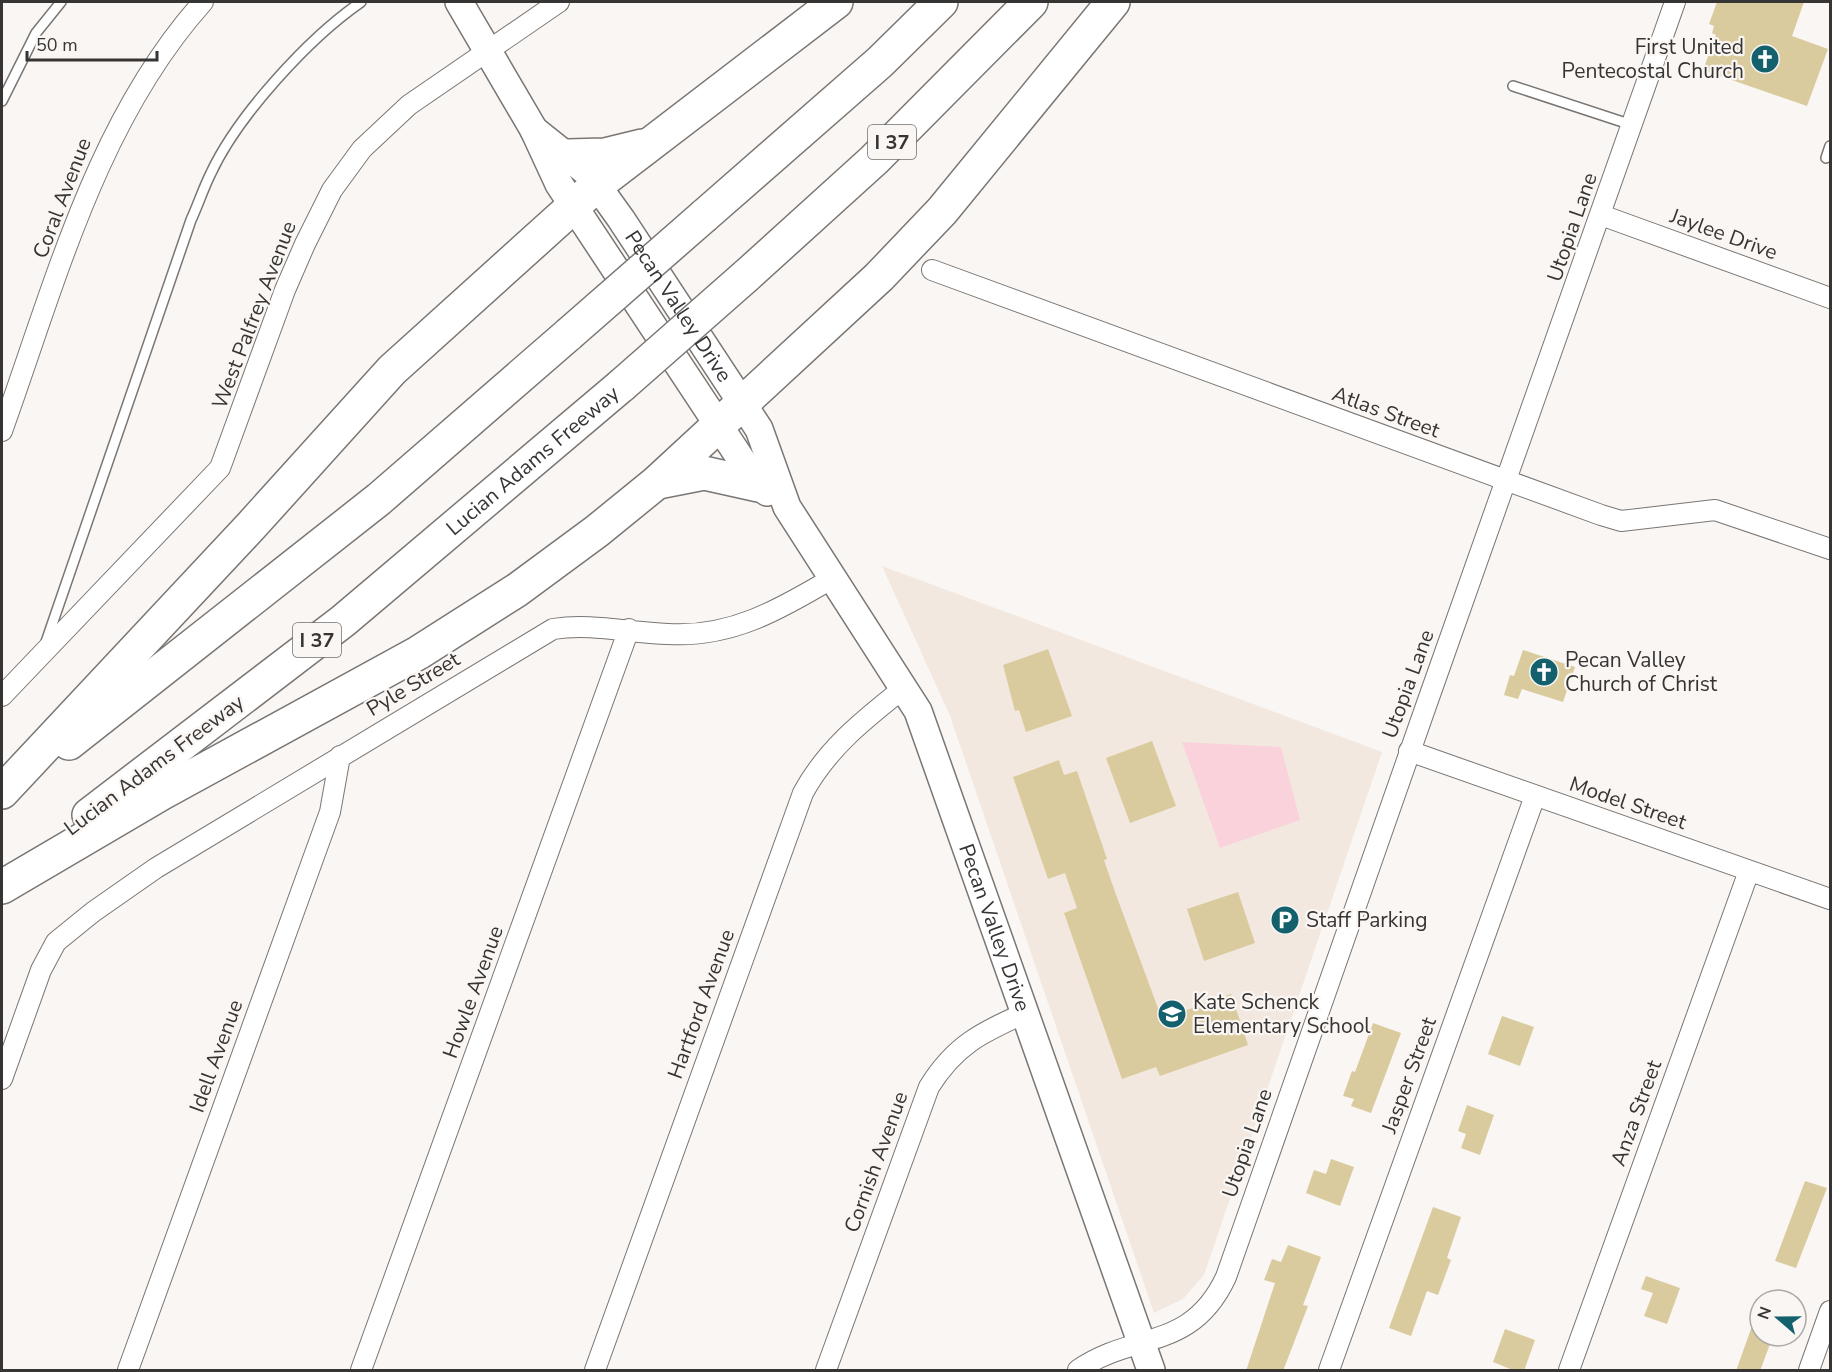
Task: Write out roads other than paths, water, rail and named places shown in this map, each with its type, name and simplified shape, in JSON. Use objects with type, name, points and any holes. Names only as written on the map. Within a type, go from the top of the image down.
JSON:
[{"type":"highway","points":[[2,793],[251,526],[392,369],[585,195],[836,2]]},
{"type":"highway","points":[[2,793],[301,563],[379,499],[880,62],[941,2]]},
{"type":"highway","name":"Lucian Adams Freeway","points":[[2,884],[342,621],[622,385],[874,160],[1031,2]]},
{"type":"highway","points":[[2,884],[162,793],[418,653],[555,562],[656,483],[837,317],[942,211],[1113,2]]},
{"type":"highway","points":[[568,156],[604,155],[650,144]]},
{"type":"highway","points":[[656,483],[704,473],[758,484]]},
{"type":"main road","name":"Pecan Valley Drive","points":[[459,2],[489,49],[534,130],[559,184],[585,195],[759,429],[787,507],[831,579],[904,687],[930,739],[1151,1371]]},
{"type":"main road","name":"Pecan Valley Drive","points":[[534,130],[588,173],[585,195],[718,426],[758,484],[787,507]]},
{"type":"street","name":"Coral Avenue","points":[[2,430],[98,164],[133,99],[165,48],[203,2]]},
{"type":"street","name":"West Palfrey Avenue","points":[[41,656],[220,468],[285,290],[332,190],[362,149],[409,105],[560,2]]},
{"type":"street","name":"Utopia Lane","points":[[1078,1371],[1141,1343],[1167,1335],[1195,1319],[1208,1309],[1226,1277],[1409,752],[1508,482],[1676,2]]},
{"type":"street","name":"Jaylee Drive","points":[[1601,215],[1830,298]]},
{"type":"street","name":"Atlas Street","points":[[932,270],[1508,482],[1621,520],[1694,510],[1716,510],[1830,549]]},
{"type":"street","name":"Pyle Street","points":[[2,1079],[41,970],[56,942],[93,912],[156,868],[340,756],[553,629],[578,627],[629,629],[693,635],[730,628],[780,610],[831,579]]},
{"type":"street","name":"Howle Avenue","points":[[361,1371],[629,629]]},
{"type":"street","points":[[2,696],[41,656]]},
{"type":"street","name":"Hartford Avenue","points":[[595,1371],[803,793],[813,774],[839,742],[904,687]]},
{"type":"street","name":"Model Street","points":[[1409,752],[1830,900]]},
{"type":"street","name":"Idell Avenue","points":[[128,1371],[330,812],[340,756]]},
{"type":"street","name":"Jasper Street","points":[[1329,1371],[1535,796]]},
{"type":"street","name":"Anza Street","points":[[1569,1371],[1749,871]]},
{"type":"street","name":"Cornish Avenue","points":[[826,1371],[929,1087],[946,1061],[969,1040],[1025,1013]]},
{"type":"street","points":[[1809,1371],[1830,1311]]},
{"type":"lane","points":[[2,101],[36,33],[61,2]]},
{"type":"lane","points":[[41,656],[192,220],[211,172],[268,91],[339,17],[361,2]]},
{"type":"lane","points":[[1513,87],[1632,125]]},
{"type":"lane","points":[[1826,158],[1830,146]]},
{"type":"place","name":"First United Pentecostal Church","points":[[1765,59]]},
{"type":"place","name":"Pecan Valley Church of Christ","points":[[1544,672]]},
{"type":"place","name":"Staff Parking","points":[[1285,920]]},
{"type":"place","name":"Kate Schenck Elementary School","points":[[1172,1014]]}]
